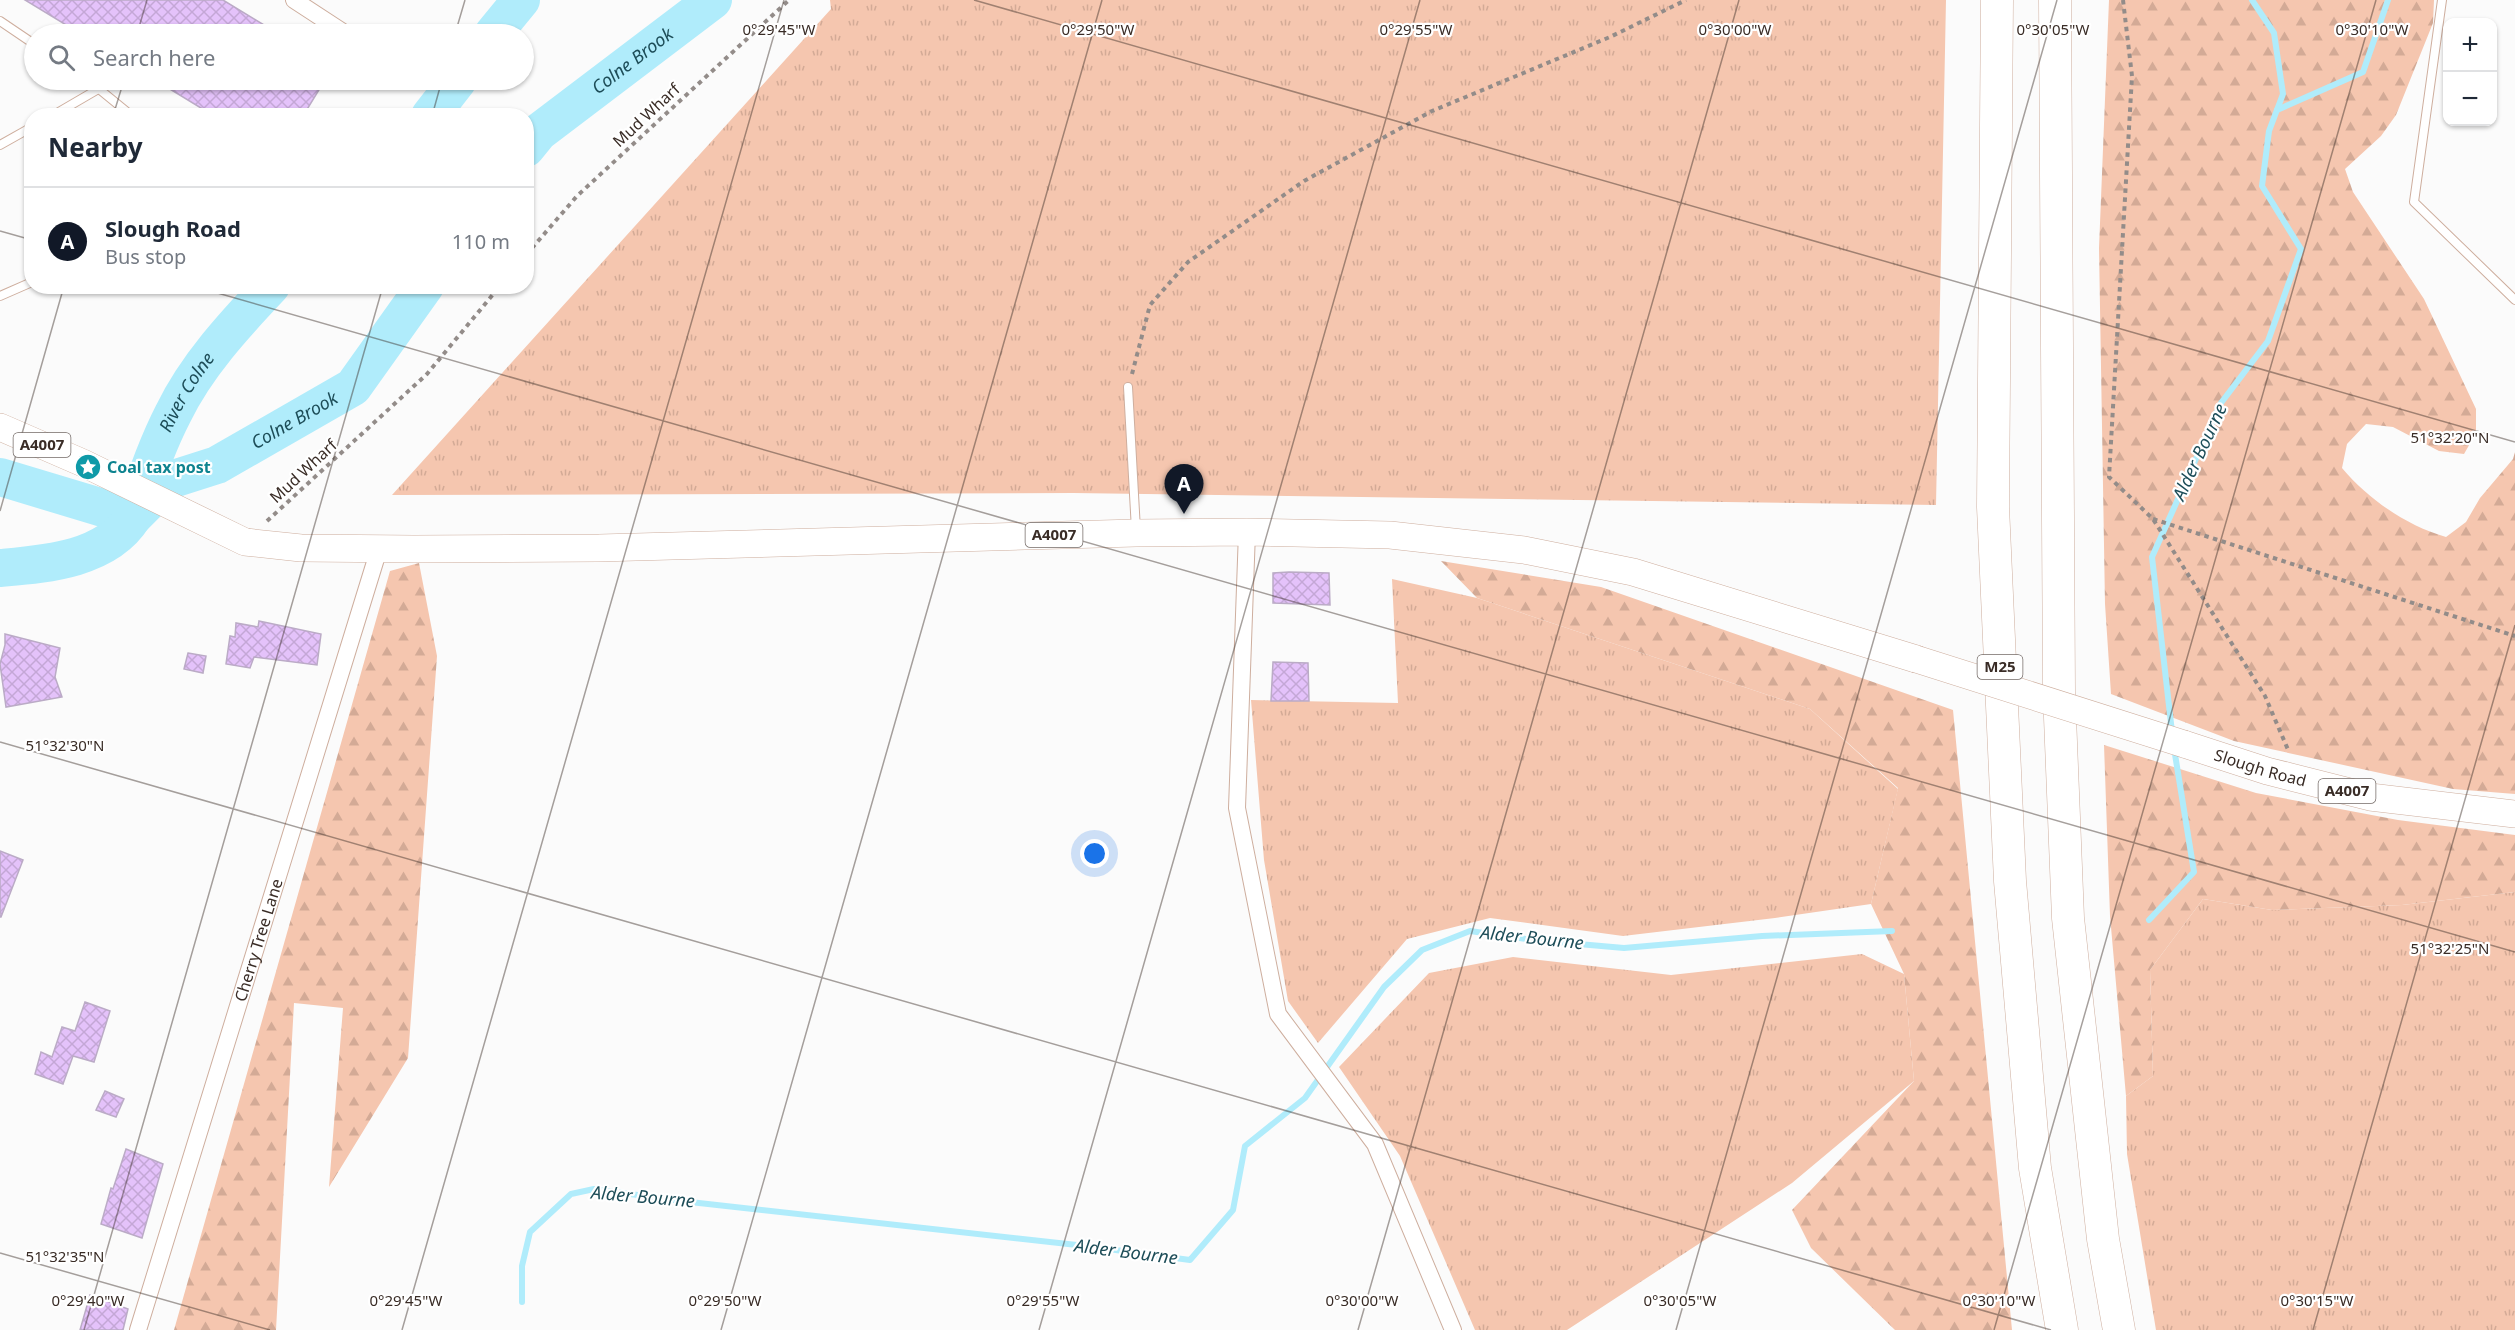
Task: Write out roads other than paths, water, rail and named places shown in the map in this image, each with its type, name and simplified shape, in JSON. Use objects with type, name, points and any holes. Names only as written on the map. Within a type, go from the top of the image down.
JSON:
[{"type":"highway","name":"M25","points":[[1997,0],[1993,507],[2009,857],[2035,1168],[2062,1330]]},
{"type":"highway","points":[[2055,0],[2059,692],[2068,918],[2103,1239],[2119,1330]]},
{"type":"main road","name":"A4007","points":[[0,427],[83,463],[245,542],[302,548],[599,548],[1247,532]]},
{"type":"main road","name":"Slough Road","points":[[1247,532],[1390,535],[1524,550],[1633,572],[2301,779],[2370,797],[2515,814]]},
{"type":"street","points":[[294,0],[331,24]]},
{"type":"street","points":[[1247,532],[1237,808],[1278,1014],[1375,1144],[1454,1330]]},
{"type":"street","name":"Cherry Tree Lane","points":[[138,1330],[380,549]]},
{"type":"lane","points":[[2442,0],[2414,202],[2515,300]]},
{"type":"lane","points":[[0,21],[24,37]]},
{"type":"lane","points":[[66,108],[97,90]]},
{"type":"lane","points":[[102,90],[123,108]]},
{"type":"lane","points":[[0,145],[24,132]]},
{"type":"lane","points":[[0,296],[24,286]]},
{"type":"lane","points":[[1128,387],[1136,533]]},
{"type":"waterway","name":"River Colne","points":[[501,24],[521,0]]},
{"type":"waterway","name":"Colne Brook","points":[[534,138],[539,132],[713,0]]},
{"type":"waterway","name":"Alder Bourne","points":[[2172,732],[2152,557],[2221,403],[2268,341],[2301,249],[2262,186],[2269,131],[2283,94],[2274,33],[2252,0]]},
{"type":"waterway","points":[[2277,110],[2363,72],[2388,0]]},
{"type":"waterway","name":"River Colne","points":[[436,108],[450,90]]},
{"type":"waterway","name":"River Colne","points":[[0,568],[73,557],[107,543],[121,531],[133,517],[156,452],[182,396],[217,346],[264,294]]},
{"type":"waterway","name":"Colne Brook","points":[[0,477],[133,517],[170,480],[217,465],[353,387],[419,294]]},
{"type":"waterway","name":"Alder Bourne","points":[[2149,920],[2194,872],[2174,748]]},
{"type":"waterway","name":"Alder Bourne","points":[[522,1302],[522,1266],[530,1232],[571,1194],[594,1189],[1190,1260],[1233,1210],[1245,1146],[1305,1098],[1384,987],[1422,950],[1470,931],[1533,940],[1624,948],[1762,936],[1892,931]]},
{"type":"place","name":"Coal tax post","points":[[88,467]]},
{"type":"place","name":"Slough Road","points":[[1184,514]]}]
